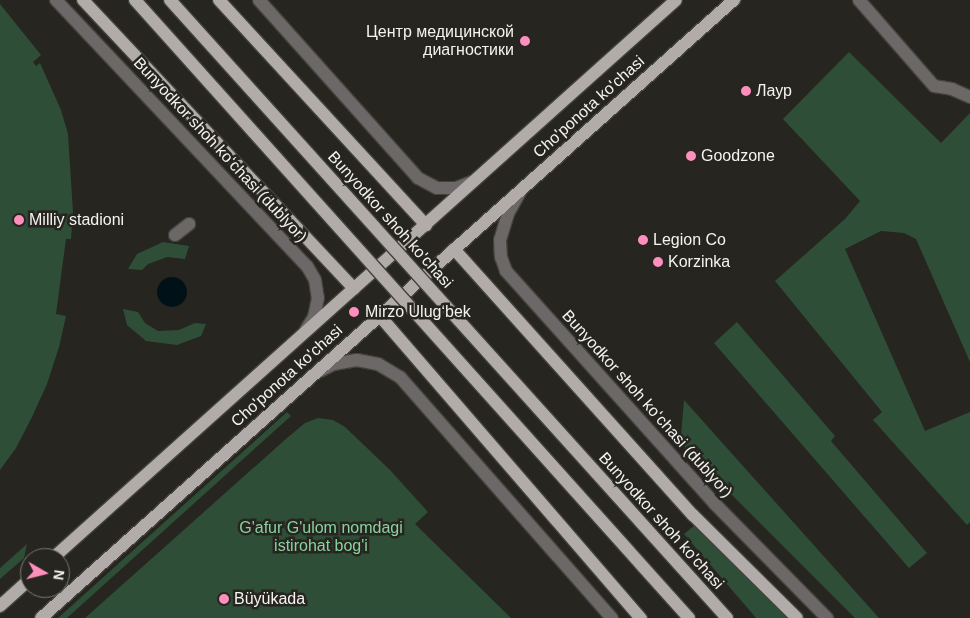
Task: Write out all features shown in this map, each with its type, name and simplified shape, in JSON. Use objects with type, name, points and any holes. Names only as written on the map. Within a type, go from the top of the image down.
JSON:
[{"type":"main road","points":[[83,0],[354,289]]},
{"type":"main road","points":[[135,0],[690,618]]},
{"type":"main road","name":"Bunyodkor shoh ko'chasi","points":[[170,0],[727,618]]},
{"type":"main road","points":[[219,0],[426,225]]},
{"type":"main road","name":"Cho'ponota ko'chasi","points":[[64,548],[481,177],[676,0]]},
{"type":"main road","name":"Cho'ponota ko'chasi","points":[[41,618],[734,0]]},
{"type":"main road","points":[[454,249],[693,515],[797,618]]},
{"type":"main road","points":[[379,315],[641,618]]},
{"type":"main road","points":[[0,606],[20,588]]},
{"type":"street","name":"Bunyodkor shoh koʻchasi (dublyor)","points":[[56,0],[307,266],[315,280],[318,298],[314,317],[302,336]]},
{"type":"street","points":[[259,0],[418,178],[428,185],[446,188],[466,185],[481,177]]},
{"type":"street","points":[[859,0],[934,86],[952,89],[970,97]]},
{"type":"street","name":"Bunyodkor shoh koʻchasi (dublyor)","points":[[521,190],[508,214],[500,240],[501,257],[506,271],[715,504],[827,618]]},
{"type":"street","points":[[175,235],[189,224]]},
{"type":"street","points":[[310,378],[334,364],[357,360],[378,364],[400,377],[612,618]]},
{"type":"green space","points":[[0,4],[41,55],[33,62],[36,66],[40,63],[61,110],[68,134],[73,212],[71,239],[66,239],[56,314],[66,316],[59,347],[47,384],[32,417],[16,448],[0,470]]},
{"type":"green space","points":[[849,52],[941,143],[970,113],[970,362],[916,239],[904,233],[881,231],[845,249],[925,431],[970,412],[970,522],[967,525],[873,420],[882,412],[775,281],[845,219],[860,201],[783,119]]},
{"type":"green space","points":[[163,242],[189,246],[185,259],[167,257],[148,264],[142,270],[128,269],[137,254]]},
{"type":"green space","points":[[123,309],[138,312],[145,323],[158,331],[179,330],[195,323],[206,324],[201,336],[177,345],[146,341],[127,325]]},
{"type":"green space","points":[[737,322],[835,436],[831,441],[927,553],[909,568],[714,343]]},
{"type":"green space","points":[[684,400],[879,618],[855,618],[685,448],[681,436]]},
{"type":"green space","points":[[287,412],[291,416],[67,618],[58,618]]},
{"type":"green space","name":"G'afur G'ulom nomdagi istirohat bog'i","points":[[318,418],[333,420],[345,427],[390,470],[428,512],[415,524],[511,618],[85,618],[287,438],[305,423]]},
{"type":"green space","points":[[695,525],[790,618],[756,618],[684,534]]},
{"type":"green space","points":[[20,550],[20,562],[0,579],[0,568]]},
{"type":"shaded area","points":[[172,277],[183,281],[187,292],[183,303],[172,307],[161,303],[157,292],[161,281]]},
{"type":"place","name":"Центр медицинской диагностики","points":[[525,41]]},
{"type":"place","name":"Лаур","points":[[746,91]]},
{"type":"place","name":"Goodzone","points":[[691,156]]},
{"type":"place","name":"Milliy stadioni","points":[[19,220]]},
{"type":"place","name":"Legion Co","points":[[643,240]]},
{"type":"place","name":"Korzinka","points":[[658,262]]},
{"type":"place","name":"Mirzo Ulugʻbek","points":[[354,312]]},
{"type":"place","name":"Büyükada","points":[[224,599]]}]
